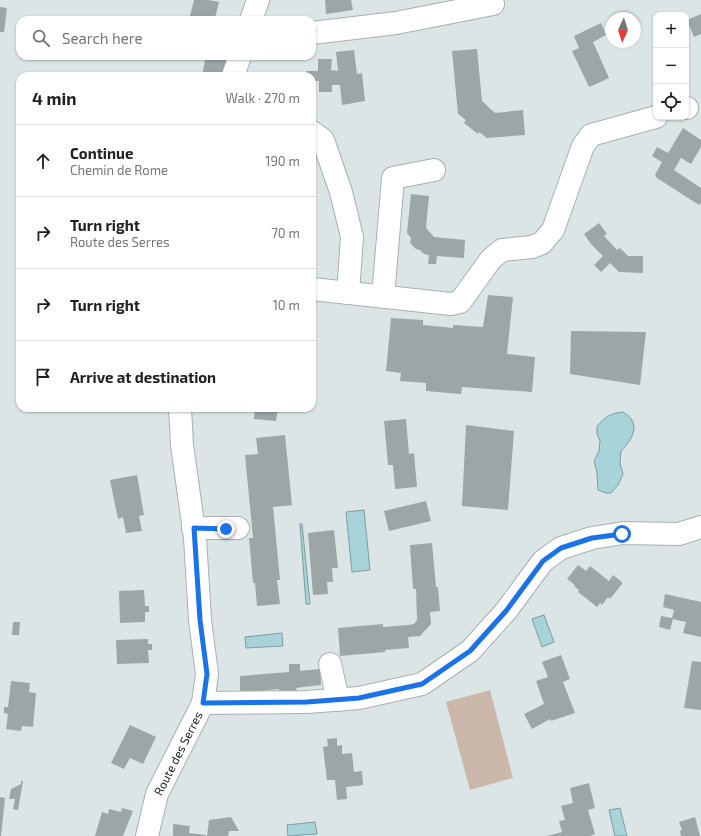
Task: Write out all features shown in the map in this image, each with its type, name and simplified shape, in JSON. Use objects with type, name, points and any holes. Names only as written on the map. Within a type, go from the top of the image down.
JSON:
[{"type":"street","points":[[252,16],[258,0]]},
{"type":"street","points":[[316,33],[396,23],[493,4]]},
{"type":"street","points":[[234,72],[239,60]]},
{"type":"street","points":[[316,135],[323,140],[341,192],[352,237],[331,294],[383,297],[451,304],[460,302],[491,258],[502,250],[532,247],[542,243],[553,230],[583,146],[591,135],[653,118]]},
{"type":"street","points":[[383,297],[393,178],[434,170]]},
{"type":"street","name":"Route des Serres","points":[[147,836],[157,794],[203,703],[207,674],[200,620],[194,528],[182,446],[180,412]]},
{"type":"street","points":[[203,703],[307,702],[338,700],[359,698],[422,684],[470,651],[506,611],[543,561],[561,548],[592,538],[622,534],[679,534],[701,526]]},
{"type":"street","points":[[194,528],[238,528]]},
{"type":"street","points":[[330,664],[338,700]]},
{"type":"shaded area","points":[[490,690],[513,778],[470,790],[446,702]]},
{"type":"water","points":[[623,412],[629,416],[632,421],[634,431],[629,441],[621,451],[620,463],[623,474],[618,485],[611,493],[606,493],[598,490],[597,473],[594,461],[599,451],[600,441],[597,434],[597,426],[608,416]]},
{"type":"water","points":[[364,510],[370,570],[352,572],[346,512]]},
{"type":"water","points":[[300,524],[302,524],[310,604],[306,604]]},
{"type":"water","points":[[544,615],[554,642],[542,647],[532,619]]},
{"type":"water","points":[[282,633],[283,646],[246,648],[245,637]]},
{"type":"water","points":[[620,808],[627,836],[615,836],[609,810]]},
{"type":"water","points":[[315,822],[317,834],[288,836],[287,825]]},
{"type":"building","points":[[194,0],[219,2],[216,16],[190,16]]},
{"type":"building","points":[[325,0],[351,0],[353,10],[326,14]]},
{"type":"building","points":[[0,7],[7,8],[4,32],[0,32]]},
{"type":"building","points":[[701,14],[701,34],[694,37],[689,25],[689,19]]},
{"type":"building","points":[[601,23],[605,36],[593,42],[609,78],[589,87],[572,51],[579,48],[574,36]]},
{"type":"building","points":[[477,49],[482,101],[495,113],[523,110],[525,135],[487,138],[479,132],[478,134],[464,123],[466,120],[458,114],[452,51]]},
{"type":"building","points":[[354,50],[357,74],[362,73],[365,101],[342,105],[340,85],[332,85],[332,92],[319,92],[319,81],[316,81],[316,72],[306,72],[318,71],[318,59],[332,59],[331,70],[338,71],[336,52]]},
{"type":"building","points":[[205,60],[230,60],[227,72],[203,72]]},
{"type":"building","points":[[683,128],[701,140],[701,147],[691,164],[681,158],[674,170],[701,188],[701,203],[699,205],[657,178],[655,175],[662,162],[652,156],[657,147],[668,153]]},
{"type":"building","points":[[411,194],[429,196],[426,228],[434,237],[465,240],[464,258],[437,256],[436,264],[428,264],[429,255],[416,249],[410,243],[411,238],[407,233]]},
{"type":"building","points":[[599,223],[607,234],[604,236],[617,250],[620,248],[628,256],[643,256],[643,273],[619,272],[610,263],[601,272],[594,265],[603,256],[591,244],[584,234]]},
{"type":"building","points":[[488,295],[513,297],[507,354],[535,357],[532,392],[462,387],[461,394],[426,391],[426,383],[400,381],[401,373],[386,371],[391,318],[423,320],[423,325],[453,328],[453,325],[483,327]]},
{"type":"building","points":[[571,331],[646,332],[640,385],[570,374]]},
{"type":"building","points":[[255,412],[277,412],[276,421],[254,419]]},
{"type":"building","points":[[406,419],[409,454],[414,453],[417,487],[395,489],[393,465],[388,465],[384,421]]},
{"type":"building","points":[[466,425],[514,431],[508,510],[462,506]]},
{"type":"building","points":[[285,435],[292,505],[273,507],[280,580],[277,580],[280,604],[257,606],[255,583],[253,583],[249,538],[253,538],[245,455],[258,454],[256,438]]},
{"type":"building","points":[[137,475],[144,515],[139,516],[142,531],[126,533],[123,517],[118,519],[110,480]]},
{"type":"building","points":[[426,501],[431,521],[389,531],[384,511]]},
{"type":"building","points":[[334,530],[338,568],[332,568],[333,582],[327,582],[328,594],[313,595],[308,533]]},
{"type":"building","points":[[432,543],[440,611],[430,612],[431,624],[420,636],[408,637],[409,648],[385,650],[385,652],[340,656],[338,628],[383,624],[383,627],[414,624],[417,620],[416,589],[413,589],[410,545]]},
{"type":"building","points":[[578,565],[586,571],[590,566],[609,581],[613,575],[622,582],[622,584],[610,599],[608,597],[602,605],[600,603],[597,607],[578,592],[579,590],[574,586],[575,585],[567,579]]},
{"type":"building","points":[[144,590],[145,606],[149,606],[149,612],[145,612],[145,622],[120,623],[119,591]]},
{"type":"building","points":[[665,594],[701,602],[701,637],[683,633],[686,622],[673,619],[670,630],[659,627],[661,616],[672,618],[674,610],[663,607]]},
{"type":"building","points":[[13,622],[20,622],[19,635],[12,635]]},
{"type":"building","points":[[148,639],[148,644],[152,644],[152,650],[148,650],[149,663],[117,664],[116,640]]},
{"type":"building","points":[[561,655],[570,679],[563,682],[575,713],[551,721],[550,719],[532,729],[524,714],[544,704],[536,681],[548,677],[542,662]]},
{"type":"building","points":[[692,661],[701,662],[701,710],[684,708]]},
{"type":"building","points":[[289,664],[300,664],[300,671],[320,669],[321,685],[296,688],[297,691],[280,695],[279,689],[240,693],[240,676],[289,672]]},
{"type":"building","points":[[11,681],[30,683],[29,692],[36,693],[33,727],[22,726],[21,731],[6,729],[8,714],[4,713],[4,707],[8,707]]},
{"type":"building","points":[[130,725],[156,737],[143,764],[130,758],[124,769],[111,763]]},
{"type":"building","points":[[337,738],[337,746],[342,745],[342,754],[352,753],[354,772],[362,771],[363,785],[346,787],[347,799],[337,800],[335,780],[327,780],[323,747],[328,746],[327,739]]},
{"type":"building","points":[[21,781],[23,781],[18,810],[13,809],[15,799],[9,799],[11,789],[21,784]]},
{"type":"building","points":[[589,783],[595,808],[588,810],[595,834],[590,836],[547,836],[562,832],[559,821],[565,820],[561,806],[573,803],[570,788]]},
{"type":"building","points":[[0,797],[5,798],[1,836],[0,836]]},
{"type":"building","points":[[122,808],[133,811],[123,836],[95,836],[102,812],[108,814],[109,809],[121,812]]},
{"type":"building","points":[[231,817],[239,831],[229,831],[228,836],[207,836],[209,820]]},
{"type":"building","points":[[695,817],[700,836],[681,836],[680,831],[682,830],[679,822]]},
{"type":"building","points":[[173,824],[190,826],[189,833],[206,836],[173,836]]},
{"type":"route","points":[[226,529],[194,528],[200,620],[207,674],[203,703],[307,702],[359,698],[422,684],[470,651],[506,611],[543,561],[561,548],[592,538],[622,534]]}]
